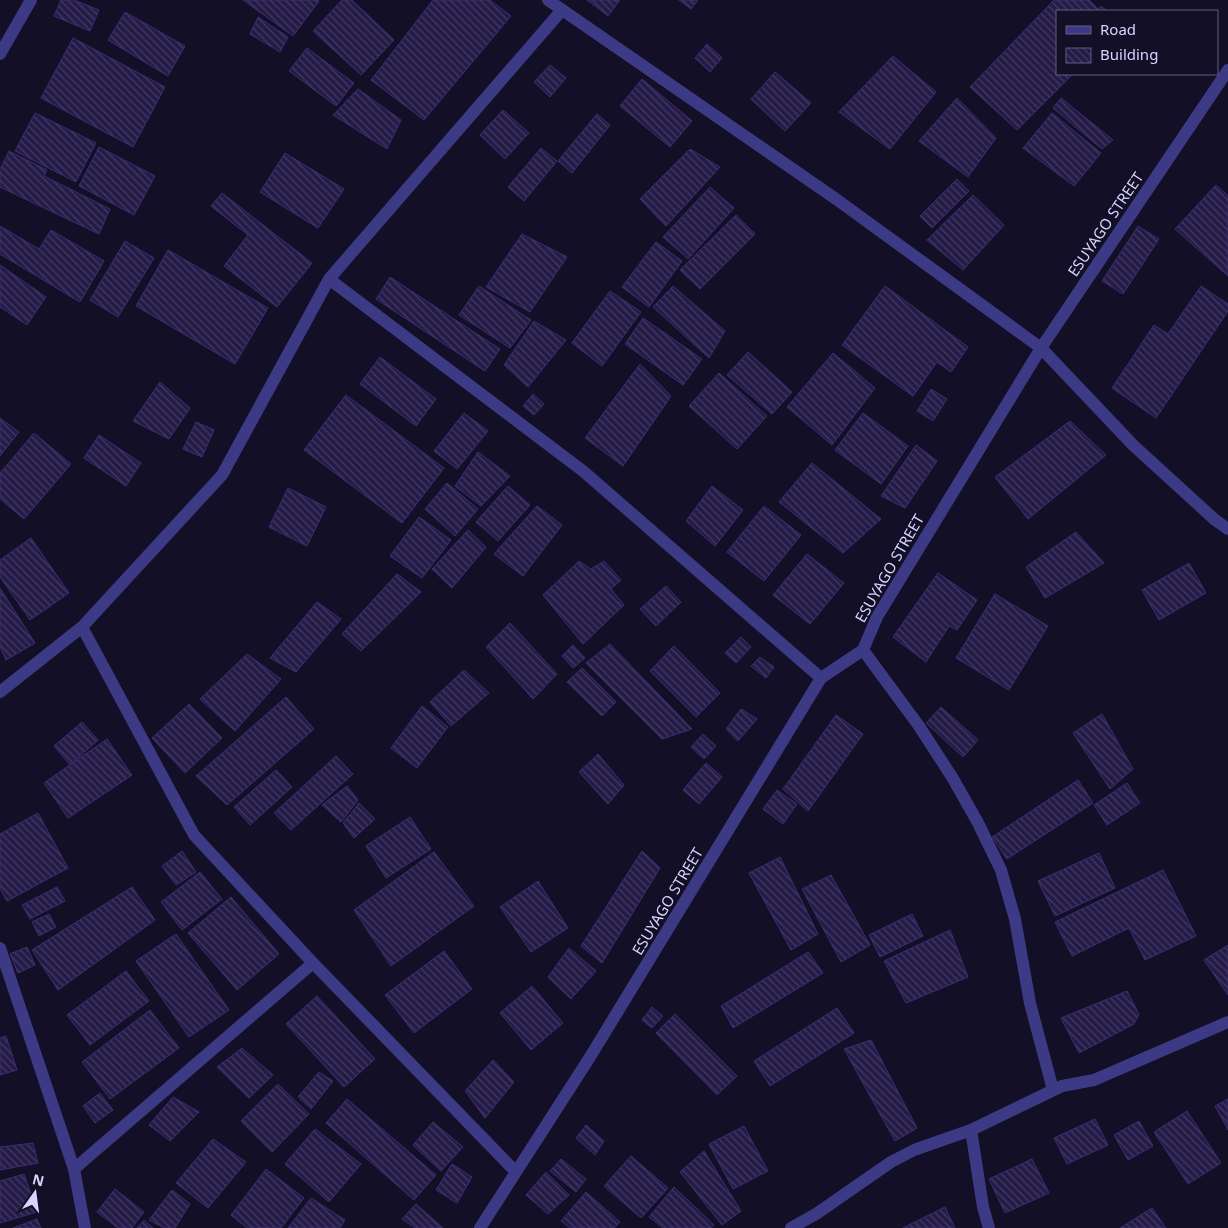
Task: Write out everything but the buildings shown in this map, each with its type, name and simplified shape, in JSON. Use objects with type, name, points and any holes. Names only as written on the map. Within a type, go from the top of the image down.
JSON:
[{"type":"street","points":[[0,54],[31,0]]},
{"type":"street","points":[[548,0],[836,199],[1041,348],[1133,445],[1214,519],[1228,529]]},
{"type":"street","points":[[0,692],[82,626],[222,475],[329,279],[562,10]]},
{"type":"street","name":"ESUYAGO STREET","points":[[480,1228],[590,1057],[821,678],[863,650],[877,617],[1041,348],[1228,70]]},
{"type":"street","points":[[329,279],[583,471],[821,678]]},
{"type":"street","points":[[82,626],[194,835],[313,963],[515,1171]]},
{"type":"street","points":[[863,650],[919,726],[952,777],[977,821],[1001,870],[1015,919],[1030,1003],[1053,1090]]},
{"type":"street","points":[[0,948],[74,1168],[86,1228]]},
{"type":"street","points":[[74,1168],[313,963]]},
{"type":"street","points":[[791,1228],[816,1214],[891,1162],[914,1150],[971,1130],[1062,1086],[1094,1080],[1228,1022]]},
{"type":"street","points":[[971,1130],[983,1207],[989,1228]]}]
